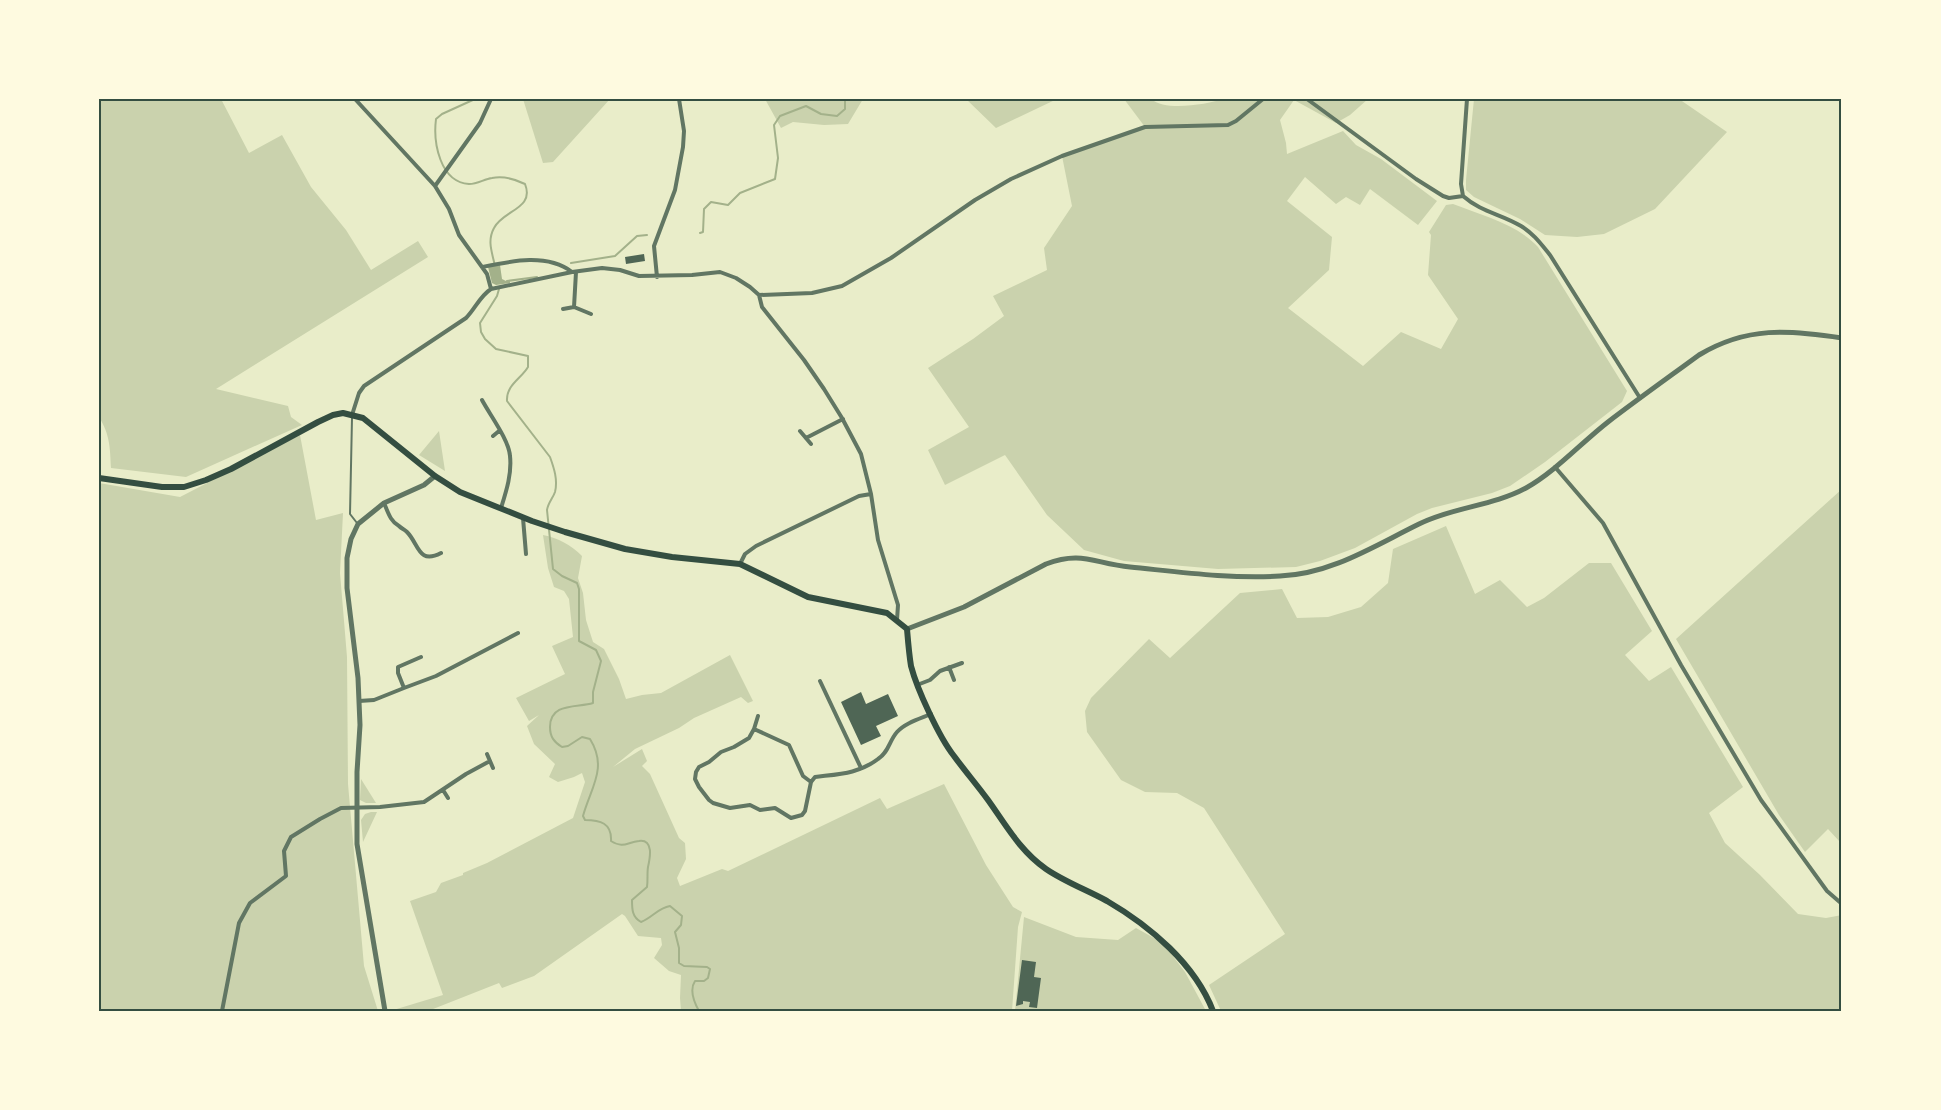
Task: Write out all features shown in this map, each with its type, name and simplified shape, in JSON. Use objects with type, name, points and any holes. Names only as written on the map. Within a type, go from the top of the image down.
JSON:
[{"type":"main road","points":[[99,478],[162,487],[184,487],[231,468],[318,422],[338,414],[352,415],[369,422],[435,476],[460,492],[523,518],[625,549],[740,564],[808,597],[887,613],[907,629],[911,667],[917,685],[953,756],[1028,855],[1047,870],[1108,902],[1145,927],[1182,961],[1199,984],[1213,1011]]},
{"type":"street","points":[[355,99],[435,186],[449,209],[459,235],[487,274],[492,289]]},
{"type":"street","points":[[435,186],[480,123],[490,99]]},
{"type":"street","points":[[657,277],[654,246],[675,190],[683,147],[684,131],[678,99]]},
{"type":"street","points":[[759,295],[812,294],[842,286],[891,258],[961,209],[1020,175],[1062,156],[1145,127],[1228,125],[1263,99]]},
{"type":"street","points":[[1307,99],[1434,191],[1449,198],[1463,196],[1483,210],[1520,225],[1537,238],[1640,398]]},
{"type":"street","points":[[1463,196],[1461,184],[1467,99]]},
{"type":"street","points":[[482,267],[515,261],[548,262],[557,263],[574,272]]},
{"type":"street","points":[[352,415],[359,393],[364,386],[466,318],[482,296],[492,289],[602,268],[620,270],[639,276],[657,277],[720,272],[736,278],[759,295],[762,307],[804,360],[843,419],[861,454],[871,494],[878,540],[898,605],[897,620]]},
{"type":"street","points":[[574,272],[574,307]]},
{"type":"street","points":[[563,309],[574,307],[591,314]]},
{"type":"street","points":[[907,629],[964,607],[1046,564],[1072,556],[1126,567],[1240,577],[1282,576],[1316,570],[1365,552],[1421,522],[1507,498],[1529,486],[1640,398],[1715,346],[1752,333],[1805,333],[1842,338]]},
{"type":"street","points":[[482,400],[507,445],[510,456],[501,509]]},
{"type":"street","points":[[806,438],[843,419]]},
{"type":"street","points":[[493,436],[499,431]]},
{"type":"street","points":[[800,431],[812,444]]},
{"type":"street","points":[[1555,467],[1603,523],[1681,665],[1761,800],[1827,891],[1842,904]]},
{"type":"street","points":[[385,1011],[357,844],[359,701],[346,572],[351,539],[358,524],[384,503],[424,485],[435,476]]},
{"type":"street","points":[[740,564],[745,554],[756,546],[859,496],[871,494]]},
{"type":"street","points":[[384,503],[390,518],[397,526],[406,530],[419,552],[424,556],[434,557],[441,553]]},
{"type":"street","points":[[523,518],[526,554]]},
{"type":"street","points":[[359,701],[374,700],[436,675],[519,633]]},
{"type":"street","points":[[404,688],[398,667],[421,657]]},
{"type":"street","points":[[917,685],[930,680],[940,671],[962,663]]},
{"type":"street","points":[[949,668],[954,680]]},
{"type":"street","points":[[820,681],[861,768]]},
{"type":"street","points":[[758,716],[748,738],[699,767],[695,779],[709,800],[714,803],[730,808],[750,805],[760,810],[775,808],[791,818],[796,818],[805,811],[811,782],[815,777],[850,773],[878,759],[887,751],[898,731],[909,723],[931,714]]},
{"type":"street","points":[[754,729],[789,745],[803,776],[811,782]]},
{"type":"street","points":[[487,754],[493,768]]},
{"type":"street","points":[[222,1011],[239,924],[250,903],[286,876],[285,851],[291,837],[341,808],[424,802],[490,761]]},
{"type":"street","points":[[442,790],[448,798]]},
{"type":"lane","points":[[352,415],[350,514],[358,524]]},
{"type":"shaded area","points":[[99,99],[221,99],[249,153],[282,135],[311,187],[346,230],[371,270],[418,241],[428,257],[216,389],[288,406],[291,417],[302,425],[186,477],[111,468],[109,441],[99,417]]},
{"type":"shaded area","points":[[523,99],[610,99],[553,162],[543,163]]},
{"type":"shaded area","points":[[765,99],[863,99],[848,124],[824,125],[793,122],[781,128]]},
{"type":"shaded area","points":[[966,99],[1057,99],[996,128]]},
{"type":"shaded area","points":[[1124,99],[1151,99],[1158,103],[1176,106],[1197,105],[1224,99],[1368,99],[1350,115],[1336,123],[1294,100],[1280,120],[1287,154],[1343,131],[1356,145],[1381,159],[1437,201],[1418,225],[1370,189],[1360,205],[1346,197],[1336,204],[1305,177],[1287,201],[1332,237],[1329,270],[1288,308],[1363,366],[1401,332],[1441,349],[1458,319],[1428,275],[1431,235],[1429,232],[1446,205],[1453,204],[1509,226],[1538,247],[1627,391],[1622,402],[1545,462],[1510,486],[1492,493],[1432,508],[1355,548],[1296,567],[1218,569],[1124,561],[1084,550],[1047,515],[1005,455],[945,485],[928,450],[969,427],[928,368],[1004,316],[993,296],[1047,270],[1044,248],[1072,206],[1062,156],[1145,127]]},
{"type":"shaded area","points":[[1474,99],[1679,99],[1727,132],[1655,209],[1604,234],[1577,237],[1545,235],[1520,219],[1474,197],[1466,190]]},
{"type":"shaded area","points":[[500,265],[502,279],[510,280],[510,283],[496,285],[492,283],[488,267]]},
{"type":"shaded area","points":[[439,431],[445,471],[419,455]]},
{"type":"shaded area","points":[[300,435],[316,520],[343,513],[340,573],[347,657],[348,784],[364,966],[378,1011],[99,1011],[99,483],[180,497]]},
{"type":"shaded area","points":[[1842,489],[1842,841],[1840,842],[1828,829],[1805,852],[1779,815],[1676,639]]},
{"type":"shaded area","points":[[1446,526],[1475,594],[1500,580],[1527,607],[1544,598],[1589,563],[1611,563],[1652,631],[1625,655],[1649,681],[1671,667],[1743,787],[1709,813],[1725,843],[1798,914],[1826,918],[1842,915],[1842,1011],[1221,1011],[1209,985],[1285,934],[1204,808],[1177,793],[1145,792],[1121,780],[1087,732],[1085,711],[1091,698],[1149,639],[1170,658],[1240,593],[1282,589],[1297,618],[1328,617],[1361,607],[1388,583],[1393,549]]},
{"type":"shaded area","points":[[543,535],[564,542],[582,556],[578,578],[583,593],[586,620],[593,642],[604,649],[626,699],[661,693],[730,655],[753,701],[748,703],[741,697],[694,718],[679,728],[635,749],[613,767],[642,749],[647,761],[642,766],[650,774],[679,838],[685,843],[686,859],[677,878],[680,886],[722,869],[728,871],[880,798],[887,809],[944,784],[986,865],[1013,907],[1022,912],[1018,927],[1012,1011],[681,1011],[681,975],[669,971],[654,958],[662,945],[661,938],[638,936],[622,914],[534,976],[502,988],[499,983],[428,1011],[390,1011],[443,995],[410,901],[436,892],[441,883],[463,875],[573,818],[585,782],[582,773],[558,782],[549,777],[555,764],[534,744],[527,726],[539,715],[529,721],[516,698],[565,674],[552,646],[573,637],[569,599],[564,591],[554,587],[548,568]]},
{"type":"shaded area","points":[[361,779],[376,803],[366,803],[360,800]]},
{"type":"shaded area","points":[[377,812],[363,842],[361,820],[365,814]]},
{"type":"shaded area","points":[[1024,917],[1076,937],[1118,940],[1136,928],[1163,943],[1185,972],[1206,1011],[1015,1011]]},
{"type":"building","points":[[644,254],[645,261],[626,264],[625,257]]},
{"type":"building","points":[[861,692],[866,704],[888,694],[898,716],[876,726],[881,736],[861,745],[841,702]]},
{"type":"building","points":[[1022,960],[1036,962],[1034,977],[1041,978],[1037,1008],[1029,1007],[1030,1002],[1023,1001],[1023,1004],[1016,1006]]},
{"type":"waterway","points":[[475,99],[436,119],[437,150],[445,169],[459,182],[472,184],[500,177],[525,184],[526,199],[517,209],[498,222],[492,233],[491,247],[495,266]]},
{"type":"waterway","points":[[700,233],[703,232],[704,209],[711,202],[728,205],[740,193],[775,179],[778,158],[774,125],[780,116],[806,106],[821,114],[837,116],[845,109],[845,99]]},
{"type":"waterway","points":[[571,263],[615,256],[637,236],[647,235]]},
{"type":"waterway","points":[[507,281],[537,277]]},
{"type":"waterway","points":[[499,289],[480,323],[481,332],[496,349],[528,356],[528,367],[511,386],[507,401],[550,457],[556,483],[555,492],[547,510],[553,569],[577,583],[579,641],[596,650],[601,661],[593,692],[593,703],[566,708],[555,713],[551,719],[551,734],[562,747],[582,737],[590,739],[595,749],[598,768],[583,816],[585,820],[596,821],[607,826],[611,841],[615,843],[622,845],[644,841],[649,846],[647,887],[632,900],[633,912],[641,922],[670,906],[682,916],[681,925],[675,932],[679,948],[679,963],[684,966],[710,969],[708,978],[704,981],[695,981],[692,988],[699,1011]]}]
